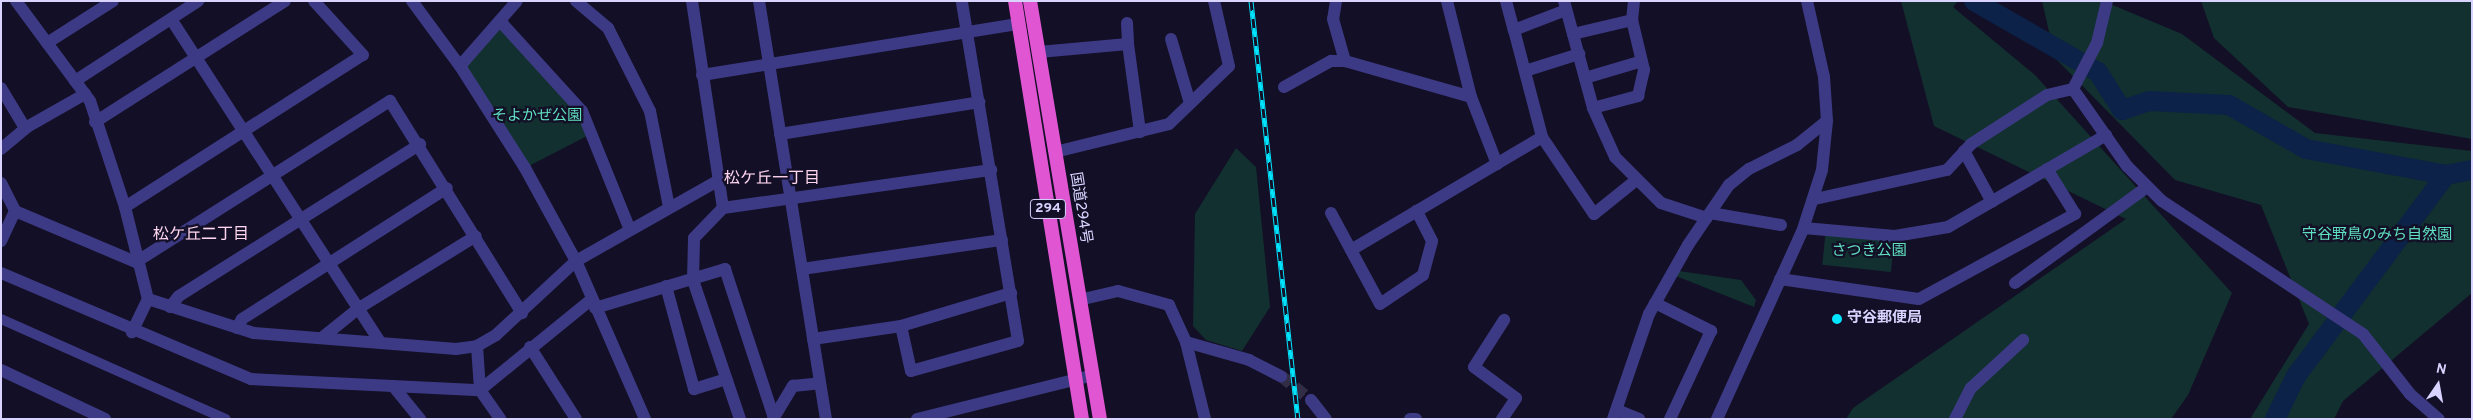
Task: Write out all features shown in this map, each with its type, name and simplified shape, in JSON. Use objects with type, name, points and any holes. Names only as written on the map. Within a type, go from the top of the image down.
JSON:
[{"type":"highway","name":"294","points":[[1015,1],[1082,419]]},
{"type":"highway","name":"国道294号","points":[[1030,1],[1100,419]]},
{"type":"street","points":[[47,43],[113,1]]},
{"type":"street","points":[[75,81],[198,1]]},
{"type":"street","points":[[96,122],[285,1]]},
{"type":"street","points":[[125,207],[363,55],[314,1]]},
{"type":"street","points":[[412,1],[460,66],[576,261],[644,419]]},
{"type":"street","points":[[460,66],[517,1]]},
{"type":"street","points":[[576,1],[608,28],[650,111],[669,207]]},
{"type":"street","points":[[692,1],[723,208]]},
{"type":"street","points":[[759,1],[826,419]]},
{"type":"street","points":[[902,326],[911,371],[1018,341],[962,1]]},
{"type":"street","points":[[1055,152],[1169,124],[1229,66],[1214,1]]},
{"type":"street","points":[[1336,1],[1333,19],[1345,61]]},
{"type":"street","points":[[1447,1],[1472,97],[1497,164]]},
{"type":"street","points":[[1506,1],[1542,137],[1594,214],[1635,181]]},
{"type":"street","points":[[1593,108],[1638,96],[1642,61],[1632,20],[1634,1]]},
{"type":"street","points":[[1716,419],[1815,199],[1827,121],[1824,77],[1806,1]]},
{"type":"street","points":[[1815,199],[1947,170],[1964,152],[2046,95],[2073,89],[2097,44],[2107,1]]},
{"type":"street","points":[[22,4],[47,43],[85,94],[125,207],[136,262],[148,299],[132,332]]},
{"type":"street","points":[[1514,30],[1565,6],[1593,108],[1615,158],[1635,181],[1661,203],[1708,216],[1780,225]]},
{"type":"street","points":[[171,18],[246,130],[381,343]]},
{"type":"street","points":[[1573,34],[1632,20]]},
{"type":"street","points":[[500,21],[582,111],[630,230]]},
{"type":"street","points":[[1127,23],[1140,132]]},
{"type":"street","points":[[702,75],[1018,24]]},
{"type":"street","points":[[1171,38],[1190,103]]},
{"type":"street","points":[[1039,52],[1128,44]]},
{"type":"street","points":[[1525,71],[1579,54]]},
{"type":"street","points":[[1284,87],[1331,61],[1345,61],[1472,97]]},
{"type":"street","points":[[1585,78],[1642,61]]},
{"type":"street","points":[[1,88],[25,128]]},
{"type":"street","points":[[2073,89],[2106,135],[2148,187],[2162,201],[2363,334],[2410,394],[2439,419]]},
{"type":"street","points":[[1,149],[25,128],[85,94]]},
{"type":"street","points":[[136,262],[390,101],[420,144],[522,313]]},
{"type":"street","points":[[780,134],[979,102]]},
{"type":"street","points":[[1639,419],[1615,414],[1655,303],[1708,216],[1736,178],[1797,145],[1827,121]]},
{"type":"street","points":[[1804,228],[1895,236],[1948,227],[2106,135]]},
{"type":"street","points":[[1351,250],[1542,137]]},
{"type":"street","points":[[170,307],[179,296],[420,144]]},
{"type":"street","points":[[1964,152],[1992,202]]},
{"type":"street","points":[[1780,280],[1919,299],[2075,214],[2047,169]]},
{"type":"street","points":[[740,419],[693,278],[694,238],[723,208],[791,200],[991,170]]},
{"type":"street","points":[[148,299],[237,328],[456,349],[477,346],[522,313],[576,261],[719,180]]},
{"type":"street","points":[[1,183],[15,211],[136,262]]},
{"type":"street","points":[[2015,283],[2148,187]]},
{"type":"street","points":[[237,328],[242,319],[331,266],[447,188]]},
{"type":"street","points":[[1,241],[15,211]]},
{"type":"street","points":[[1331,213],[1380,304],[1424,275],[1432,241],[1417,211]]},
{"type":"street","points":[[323,337],[359,308],[476,236]]},
{"type":"street","points":[[802,268],[1002,240]]},
{"type":"street","points":[[1,273],[132,332],[251,379],[480,390],[530,347],[594,303],[666,286],[725,269],[774,418]]},
{"type":"street","points":[[666,286],[694,389],[726,379]]},
{"type":"street","points":[[1079,300],[1118,290],[1153,298],[1169,305],[1186,342],[1205,419]]},
{"type":"street","points":[[813,339],[902,326],[1011,293]]},
{"type":"street","points":[[1655,303],[1711,331],[1670,419]]},
{"type":"street","points":[[1,318],[226,419]]},
{"type":"street","points":[[1502,419],[1516,398],[1474,367],[1504,320]]},
{"type":"street","points":[[1955,419],[1970,388],[1994,361],[2023,340]]},
{"type":"street","points":[[1186,342],[1248,360],[1281,376]]},
{"type":"street","points":[[477,346],[480,390],[500,419]]},
{"type":"street","points":[[530,347],[576,419]]},
{"type":"street","points":[[1,370],[86,415],[105,419]]},
{"type":"street","points":[[918,419],[1093,375]]},
{"type":"street","points":[[774,418],[793,386],[820,382]]},
{"type":"street","points":[[393,386],[420,419]]},
{"type":"street","points":[[1311,400],[1326,419]]},
{"type":"street","points":[[1410,419],[1416,419]]},
{"type":"green space","points":[[1901,1],[1958,1],[1953,7],[2035,75],[2232,293],[2188,395],[2171,419],[1846,419],[1853,408],[2126,219],[1934,126]]},
{"type":"green space","name":"守谷野鳥のみち自然園","points":[[2042,1],[2103,1],[2182,34],[2315,133],[2472,151],[2472,293],[2343,401],[2334,419],[2250,419],[2309,324],[2261,205],[2175,180],[2055,58]]},
{"type":"green space","points":[[2201,1],[2472,1],[2472,139],[2288,107],[2214,38]]},
{"type":"green space","name":"そよかぜ公園","points":[[500,21],[582,111],[591,134],[525,168],[460,66]]},
{"type":"green space","points":[[1236,148],[1256,167],[1270,307],[1242,351],[1206,340],[1193,326],[1195,214]]},
{"type":"green space","name":"さつき公園","points":[[1826,229],[1895,236],[1891,272],[1822,265]]},
{"type":"green space","points":[[1679,271],[1741,280],[1756,300],[1754,307],[1676,276]]},
{"type":"waterway","points":[[1974,1],[2098,72],[2122,110],[2149,101],[2229,105],[2306,149],[2446,175]]},
{"type":"waterway","points":[[2275,419],[2296,376],[2446,175],[2472,170]]},
{"type":"tunnel","points":[[1281,376],[1311,400]]},
{"type":"railway","points":[[1251,1],[1298,419]]},
{"type":"place","name":"守谷郵便局","points":[[1837,319]]},
{"type":"district","name":"松ケ丘一丁目","points":[[772,179]]},
{"type":"district","name":"松ケ丘二丁目","points":[[201,235]]}]
